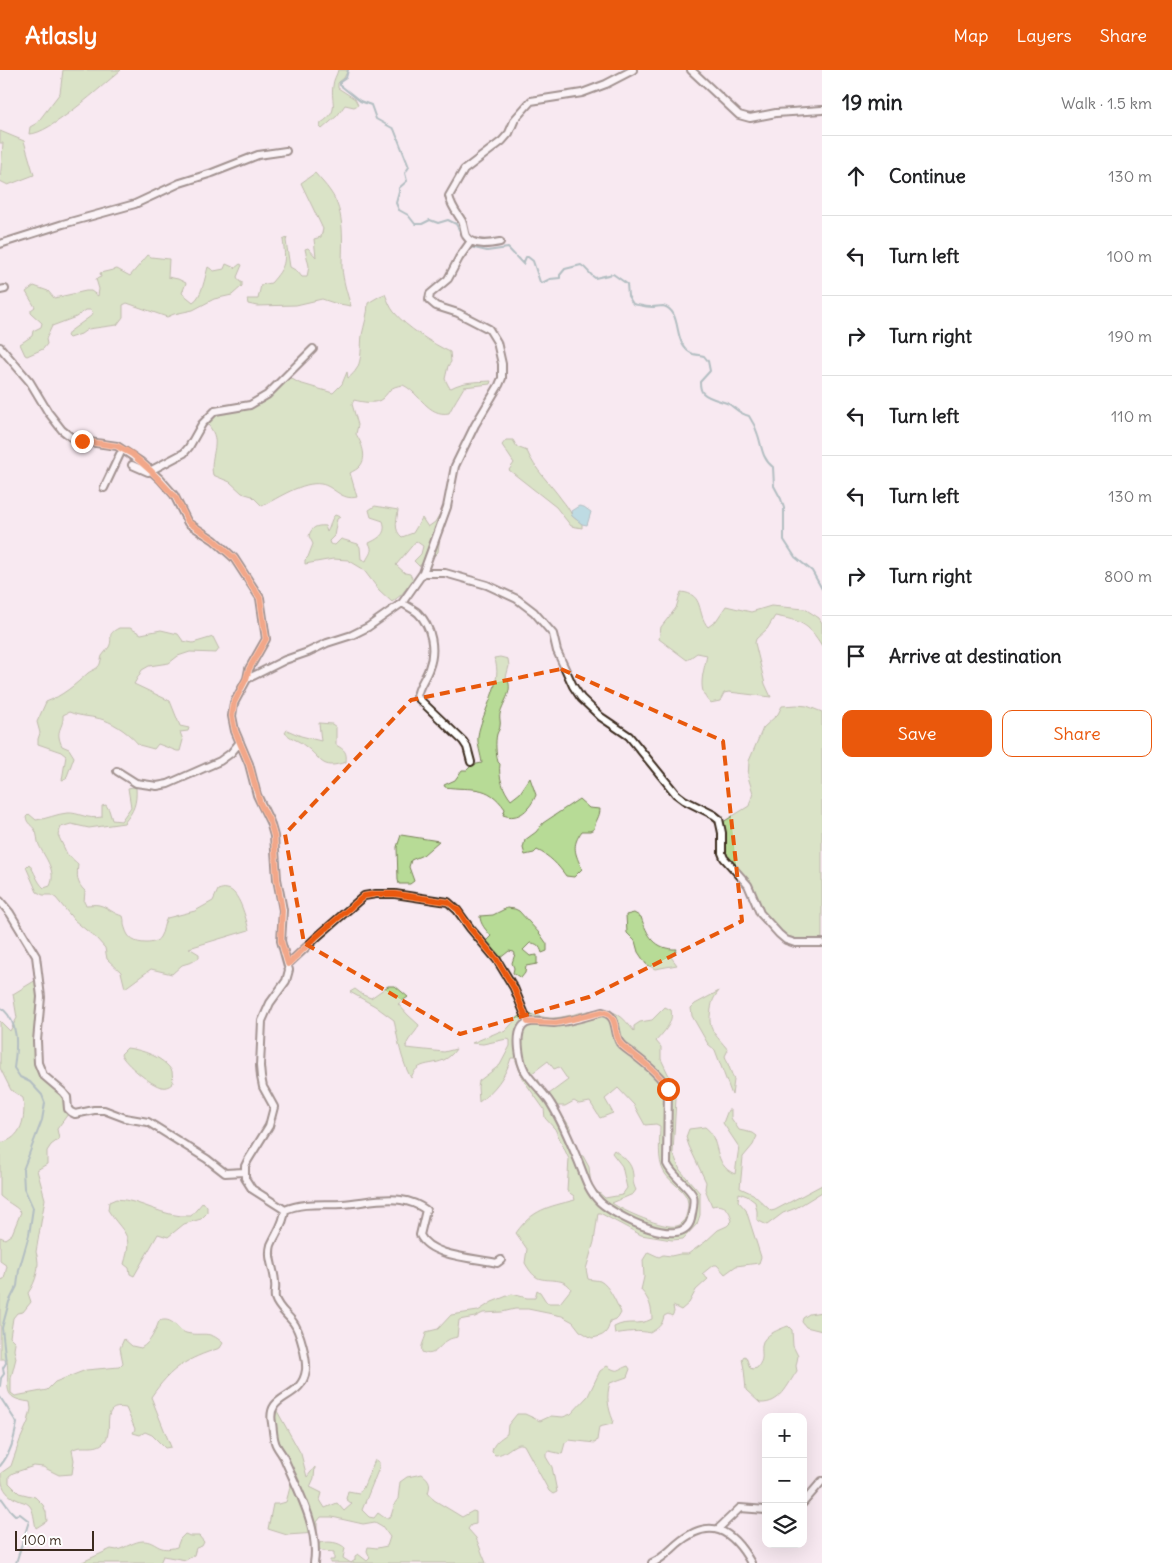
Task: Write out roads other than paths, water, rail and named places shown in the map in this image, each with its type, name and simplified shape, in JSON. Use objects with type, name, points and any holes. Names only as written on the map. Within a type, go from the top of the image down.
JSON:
[{"type":"street","points":[[469,244],[463,222],[457,215],[450,196],[458,179],[468,166],[502,141],[509,133],[515,119],[531,102],[582,93],[606,84],[633,70]]},
{"type":"street","points":[[691,70],[738,115],[750,118],[776,113],[822,110]]},
{"type":"street","points":[[0,244],[135,204],[180,183],[258,155],[286,151]]},
{"type":"street","points":[[469,244],[500,242]]},
{"type":"street","points":[[246,679],[285,660],[352,635],[368,627],[402,603],[423,573],[447,506],[455,466],[475,425],[502,378],[502,364],[497,342],[489,329],[458,313],[436,306],[429,300],[430,294],[453,273],[469,244]]},
{"type":"street","points":[[0,347],[30,382],[48,412],[66,435],[82,441],[117,446],[132,454],[176,498],[188,522],[214,540],[234,558],[260,598],[266,639],[249,669],[233,707],[234,723],[249,764],[260,803],[270,822],[274,836],[277,879],[282,910],[281,941],[288,964],[286,981],[270,1003],[262,1022],[260,1072],[263,1087],[274,1107],[273,1114],[269,1126],[248,1160],[244,1172],[252,1189],[285,1210]]},
{"type":"street","points":[[132,465],[148,472],[184,453],[189,448],[202,424],[215,411],[243,407],[259,401],[275,388],[313,349]]},
{"type":"street","points":[[104,488],[120,454]]},
{"type":"street","points":[[423,573],[445,572],[487,586],[518,599],[534,612],[553,634],[557,651],[573,686],[581,698],[601,717],[629,736],[676,794],[719,819],[723,856],[748,885],[757,908],[764,918],[786,940],[794,943],[822,943]]},
{"type":"street","points":[[402,603],[420,614],[428,627],[433,645],[430,668],[419,687],[417,697],[463,741],[472,762]]},
{"type":"street","points":[[117,771],[136,783],[157,786],[168,784],[220,761],[231,754],[240,742]]},
{"type":"street","points":[[288,964],[364,896],[395,894],[448,902],[458,910],[470,928],[497,960],[514,988],[528,1022]]},
{"type":"street","points":[[0,901],[10,913],[36,956],[41,997],[37,1041],[39,1069],[46,1079],[67,1097],[68,1109],[75,1114],[104,1110],[125,1118],[148,1122],[207,1159],[225,1173],[244,1172]]},
{"type":"street","points":[[602,1012],[608,1013],[614,1020],[621,1044],[665,1083],[668,1089],[668,1164],[670,1171],[692,1195],[693,1201],[690,1223],[685,1229],[679,1232],[672,1232],[657,1231],[644,1227],[611,1210],[599,1201],[589,1189],[577,1157],[551,1104],[525,1071],[520,1057],[519,1043],[522,1026],[528,1022],[556,1023],[602,1012]]},
{"type":"street","points":[[285,1210],[296,1206],[392,1199],[402,1200],[426,1210],[420,1235],[424,1241],[435,1248],[459,1256],[497,1263],[502,1260]]},
{"type":"street","points":[[285,1210],[283,1223],[274,1240],[270,1254],[275,1282],[274,1294],[278,1305],[295,1324],[305,1359],[306,1370],[304,1381],[299,1388],[278,1400],[275,1404],[271,1421],[276,1445],[282,1453],[290,1475],[298,1486],[307,1514],[315,1545],[314,1563]]},
{"type":"street","points":[[807,1498],[822,1481]]},
{"type":"street","points":[[719,1528],[740,1508],[762,1510]]},
{"type":"street","points":[[652,1563],[690,1534],[704,1528],[719,1528],[736,1542],[751,1563]]},
{"type":"water","points":[[579,506],[591,512],[587,525],[582,524],[572,516],[571,511]]},
{"type":"waterway","points":[[348,70],[346,78],[340,82],[340,85],[360,101],[371,105],[376,119],[394,129],[409,167],[405,173],[407,181],[399,188],[396,203],[399,210],[408,215],[415,224],[422,224],[430,220],[438,223],[448,220],[456,224],[467,244]]},
{"type":"waterway","points":[[470,247],[487,251],[508,248],[523,264],[526,257],[528,257],[533,261],[542,283],[550,279],[560,278],[565,269],[581,265],[595,278],[613,274],[627,284],[628,296],[633,304],[649,307],[663,306],[669,309],[676,321],[679,336],[686,350],[693,354],[704,356],[708,361],[710,371],[700,382],[702,392],[709,397],[729,404],[741,413],[749,416],[753,423],[764,457],[773,467],[774,486],[784,508],[784,540],[795,557],[812,571],[822,589]]},
{"type":"waterway","points":[[0,1007],[11,1019],[16,1035],[14,1068],[20,1077],[30,1082],[42,1095],[45,1103],[42,1120],[23,1170],[24,1188],[33,1208],[29,1235],[19,1270],[17,1286],[9,1302],[2,1328],[6,1363],[3,1368],[4,1374],[1,1378],[0,1386]]},
{"type":"waterway","points":[[0,1397],[17,1423],[9,1451],[0,1466]]},
{"type":"waterway","points":[[0,1496],[15,1515],[20,1514],[29,1521],[16,1563]]}]
